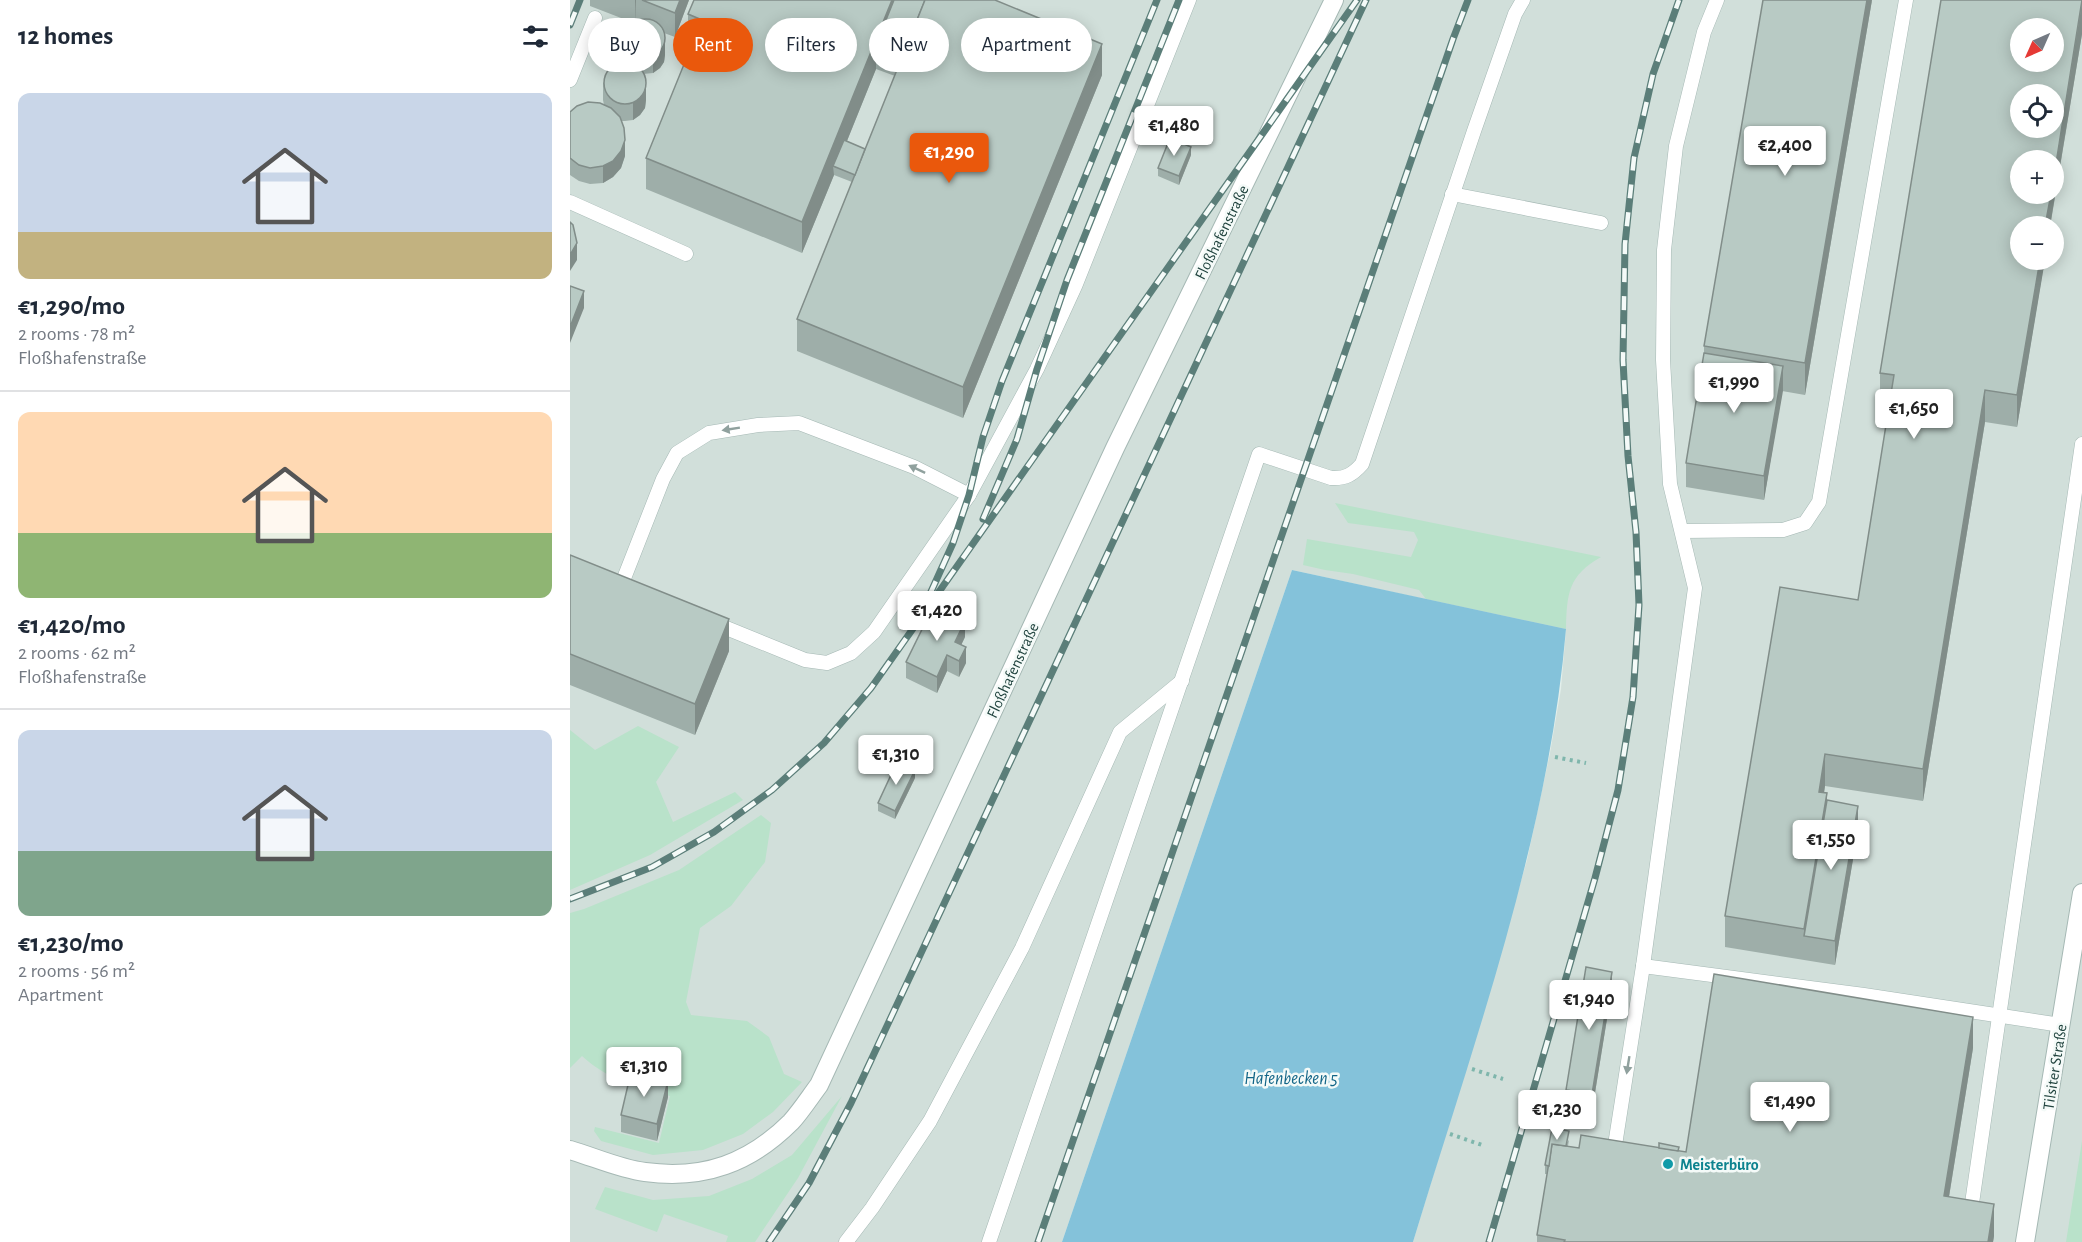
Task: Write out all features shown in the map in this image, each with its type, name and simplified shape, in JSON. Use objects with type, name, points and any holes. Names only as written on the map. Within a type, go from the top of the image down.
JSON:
[{"type":"street","name":"Floßhafenstraße","points":[[570,1150],[643,1172],[690,1175],[728,1165],[765,1146],[793,1120],[819,1085],[1115,448],[1334,0]]},
{"type":"street","name":"Tilsiter Straße","points":[[2025,1242],[2082,893]]},
{"type":"lane","points":[[696,616],[805,660],[827,663],[851,654],[874,632],[969,495],[1037,369],[1076,284],[1189,0]]},
{"type":"lane","points":[[989,1242],[1259,454],[1331,478],[1353,474],[1362,464],[1452,194],[1515,14],[1523,0]]},
{"type":"lane","points":[[1611,1171],[1643,966],[1695,588],[1670,484],[1663,360],[1664,250],[1676,146],[1704,32],[1717,0]]},
{"type":"lane","points":[[1683,531],[1783,530],[1805,524],[1819,502],[1906,0]]},
{"type":"lane","points":[[570,80],[588,37]]},
{"type":"lane","points":[[1452,194],[1601,223]]},
{"type":"lane","points":[[570,202],[686,254]]},
{"type":"lane","points":[[621,586],[663,479],[677,453],[709,433],[758,425],[799,423],[914,467],[969,495]]},
{"type":"lane","points":[[1968,1231],[2082,444]]},
{"type":"lane","points":[[846,1242],[891,1179],[941,1101],[1022,948],[1120,732],[1182,680]]},
{"type":"lane","points":[[1643,966],[1864,995],[2061,1025]]},
{"type":"path","points":[[1555,757],[1586,763]]},
{"type":"path","points":[[1472,1069],[1503,1079]]},
{"type":"path","points":[[1450,1134],[1482,1145]]},
{"type":"shaded area","points":[[570,0],[2082,0],[2082,1242],[1413,1242],[1527,860],[1561,689],[1566,630],[1292,570],[1062,1242],[570,1242]]},
{"type":"green space","points":[[1335,503],[1601,557],[1582,571],[1572,587],[1567,605],[1566,629],[1426,599],[1419,590],[1303,565],[1307,539],[1411,557],[1418,540],[1414,532],[1348,523]]},
{"type":"green space","points":[[638,726],[679,747],[656,782],[673,822],[735,792],[743,800],[650,855],[570,890],[570,730],[595,750]]},
{"type":"green space","points":[[761,815],[771,823],[765,862],[731,906],[700,928],[686,1002],[691,1015],[747,1021],[769,1037],[784,1074],[802,1082],[773,1112],[743,1134],[703,1150],[653,1155],[601,1141],[594,1131],[595,1127],[659,1143],[670,1096],[612,1077],[582,1056],[570,1068],[570,913],[679,870]]},
{"type":"green space","points":[[842,1096],[798,1178],[755,1242],[726,1242],[728,1236],[664,1214],[657,1232],[595,1209],[605,1187],[653,1200],[709,1196],[752,1179],[792,1155]]},
{"type":"green space","points":[[2082,1141],[2082,1242],[2066,1242]]},
{"type":"water","name":"Hafenbecken 5","points":[[1292,570],[1566,629],[1557,708],[1526,863],[1506,939],[1413,1242],[1062,1242]]},
{"type":"building","points":[[642,0],[680,0],[675,13]]},
{"type":"building","points":[[694,0],[892,0],[885,18],[869,18],[869,57],[802,222],[646,158],[681,72],[753,72],[753,18],[697,18],[688,14]]},
{"type":"building","points":[[894,0],[925,0],[918,18],[887,18]]},
{"type":"building","points":[[925,0],[995,0],[1039,18],[961,18],[961,72],[1091,72],[963,387],[797,319],[896,72],[949,72],[949,18],[918,18]]},
{"type":"building","points":[[1763,0],[1867,0],[1805,363],[1704,346]]},
{"type":"building","points":[[1941,0],[2082,0],[2064,113],[2064,84],[2010,84],[2010,138],[2060,138],[2058,150],[2010,150],[2010,204],[2049,204],[2047,216],[2010,216],[2010,270],[2038,270],[2017,395],[1985,390],[1923,769],[1825,754],[1819,792],[1827,793],[1804,929],[1725,916],[1780,587],[1858,600],[1894,375],[1880,373]]},
{"type":"building","points":[[661,26],[664,31],[664,45],[661,50]]},
{"type":"building","points":[[1092,40],[1102,44],[1092,69]]},
{"type":"building","points":[[608,72],[642,72],[646,83],[644,91],[640,98],[633,102],[625,104],[617,102],[610,98],[606,91],[604,83]]},
{"type":"building","points":[[588,102],[600,103],[611,108],[620,117],[625,140],[621,151],[613,161],[603,166],[590,168],[579,165],[570,158],[570,112],[577,106]]},
{"type":"building","points":[[1170,138],[1191,147],[1179,176],[1158,168]]},
{"type":"building","points":[[844,140],[865,149],[855,175],[833,166]]},
{"type":"building","points":[[570,222],[573,225],[577,243],[570,255]]},
{"type":"building","points":[[570,286],[584,291],[570,327]]},
{"type":"building","points":[[1704,353],[1783,366],[1764,476],[1686,463]]},
{"type":"building","points":[[570,555],[729,619],[695,704],[570,654]]},
{"type":"building","points":[[934,605],[965,621],[955,642],[966,647],[959,661],[947,655],[937,677],[906,662]]},
{"type":"building","points":[[897,762],[915,770],[895,811],[878,803]]},
{"type":"building","points":[[1827,800],[1858,806],[1835,941],[1804,936]]},
{"type":"building","points":[[1586,967],[1612,972],[1592,1094],[1566,1090]]},
{"type":"building","points":[[1714,974],[1973,1017],[1944,1196],[1994,1204],[1988,1242],[1564,1242],[1565,1240],[1537,1235],[1552,1144],[1579,1148],[1581,1135],[1686,1152]]},
{"type":"building","points":[[631,1072],[668,1081],[657,1124],[621,1115]]},
{"type":"building","points":[[1552,1128],[1569,1131],[1566,1146],[1552,1144],[1549,1166],[1545,1165]]},
{"type":"building","points":[[1659,1143],[1679,1147],[1678,1151],[1659,1148]]},
{"type":"railway","points":[[570,25],[580,0]]},
{"type":"railway","points":[[930,594],[953,543],[969,495],[983,437],[1002,381],[1157,0]]},
{"type":"railway","points":[[983,519],[1017,439],[1037,369],[1067,280],[1179,0]]},
{"type":"railway","points":[[570,899],[652,867],[714,832],[772,790],[824,743],[871,688],[1357,0]]},
{"type":"railway","points":[[769,1242],[809,1183],[851,1103],[1366,0]]},
{"type":"railway","points":[[1038,1242],[1468,0]]},
{"type":"railway","points":[[1489,1242],[1595,878],[1618,790],[1633,697],[1639,605],[1623,360],[1625,244],[1634,158],[1653,74],[1679,0]]},
{"type":"place","name":"Meisterbüro","points":[[1668,1164]]}]
